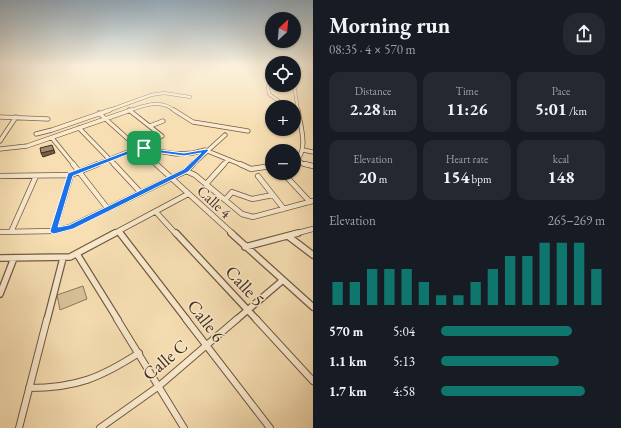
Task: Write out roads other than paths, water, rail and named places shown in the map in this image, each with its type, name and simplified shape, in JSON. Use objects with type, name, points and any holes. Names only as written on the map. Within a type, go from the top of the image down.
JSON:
[{"type":"street","points":[[269,92],[269,94],[277,100]]},
{"type":"street","points":[[36,134],[52,130],[159,93],[190,98]]},
{"type":"street","points":[[0,150],[27,146],[129,110],[151,104],[166,104],[193,122],[248,131]]},
{"type":"street","points":[[0,176],[70,175],[110,160],[162,136],[129,110]]},
{"type":"street","name":"Calle 4","points":[[99,113],[313,308]]},
{"type":"street","points":[[0,117],[16,116],[48,118]]},
{"type":"street","points":[[0,141],[16,116]]},
{"type":"street","points":[[150,126],[163,121]]},
{"type":"street","points":[[79,128],[141,193]]},
{"type":"street","points":[[301,129],[303,150],[301,153]]},
{"type":"street","points":[[0,232],[54,231],[70,227],[108,210],[186,171],[225,135]]},
{"type":"street","points":[[52,138],[77,173],[108,210]]},
{"type":"street","points":[[138,148],[184,154],[207,150],[251,169],[265,167]]},
{"type":"street","points":[[303,150],[313,152]]},
{"type":"street","points":[[206,184],[228,160]]},
{"type":"street","points":[[301,163],[313,166]]},
{"type":"street","points":[[186,171],[206,184],[242,214],[253,217],[311,201],[290,180]]},
{"type":"street","points":[[54,231],[70,175]]},
{"type":"street","points":[[12,232],[36,176]]},
{"type":"street","points":[[258,176],[284,209]]},
{"type":"street","points":[[225,200],[232,192],[245,198],[255,200],[273,195]]},
{"type":"street","points":[[0,258],[62,258],[77,254],[188,194]]},
{"type":"street","name":"Calle 5","points":[[156,212],[313,381]]},
{"type":"street","points":[[245,247],[313,229]]},
{"type":"street","name":"Calle 6","points":[[119,232],[270,428]]},
{"type":"street","points":[[288,236],[313,255]]},
{"type":"street","points":[[77,254],[184,428]]},
{"type":"street","points":[[0,294],[14,258]]},
{"type":"street","points":[[19,428],[62,258]]},
{"type":"street","name":"Calle C","points":[[100,428],[159,386],[283,280]]},
{"type":"street","points":[[29,388],[49,389],[70,387],[97,379],[139,353]]}]
